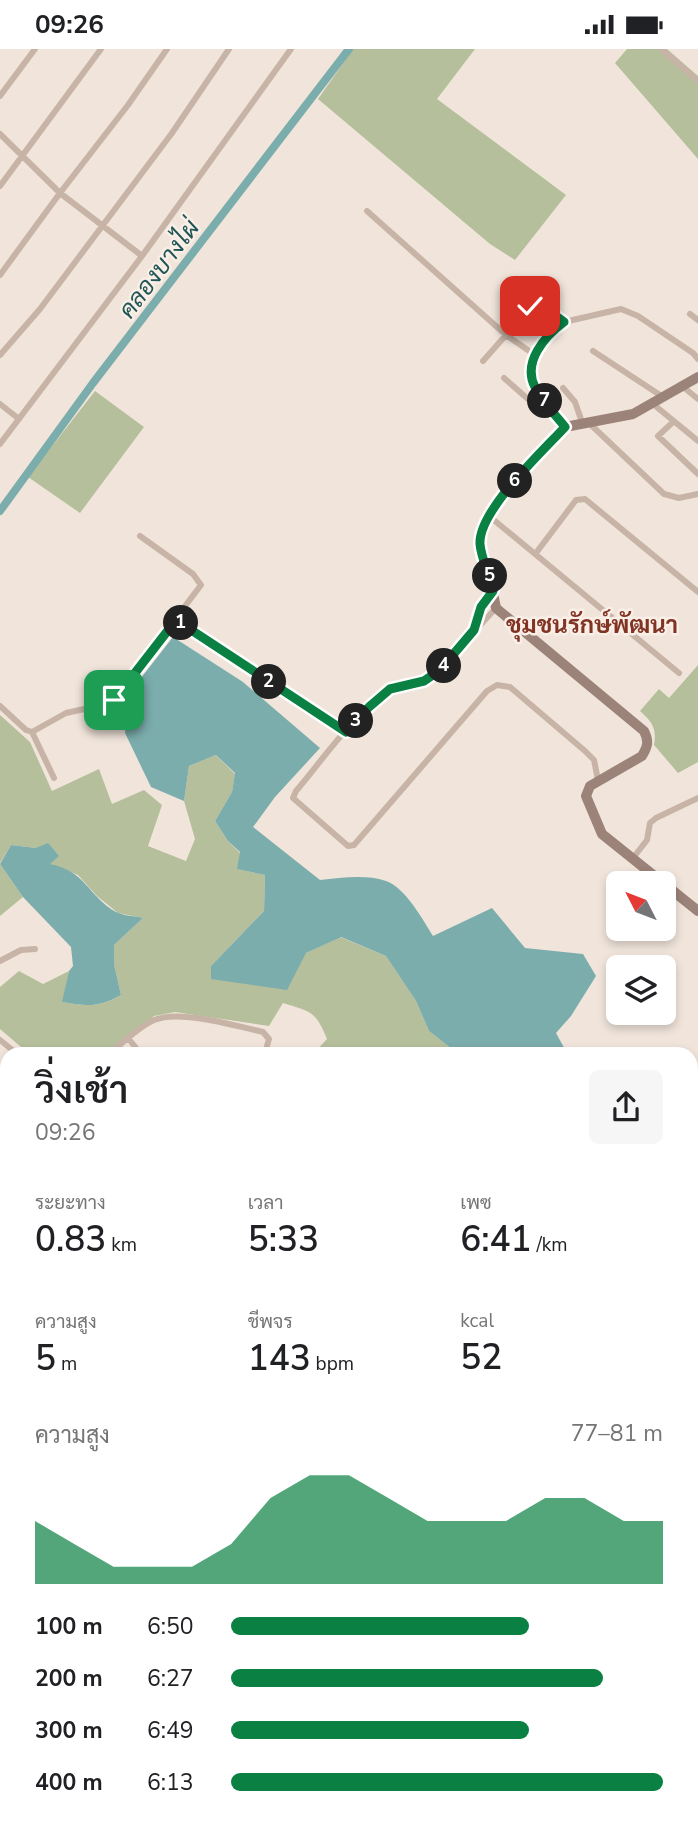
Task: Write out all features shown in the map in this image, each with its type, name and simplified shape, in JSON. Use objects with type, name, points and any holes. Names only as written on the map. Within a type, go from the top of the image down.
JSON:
[{"type":"street","points":[[0,96],[34,49]]},
{"type":"street","points":[[0,186],[101,49]]},
{"type":"street","points":[[0,275],[167,49]]},
{"type":"street","points":[[0,355],[40,309],[172,133],[229,49]]},
{"type":"street","points":[[0,444],[142,256],[291,49]]},
{"type":"street","points":[[660,49],[698,82]]},
{"type":"street","points":[[0,134],[60,193],[142,256]]},
{"type":"street","points":[[367,211],[506,335],[535,355]]},
{"type":"street","points":[[512,301],[542,309],[564,322]]},
{"type":"street","points":[[565,427],[535,387],[532,377],[535,355],[544,339],[564,322],[621,309],[638,316],[696,356],[698,345]]},
{"type":"street","points":[[690,314],[698,320]]},
{"type":"street","points":[[483,361],[506,335]]},
{"type":"street","points":[[593,351],[663,397]]},
{"type":"street","points":[[698,377],[633,414],[565,427],[505,491],[489,516],[480,542],[496,608],[643,731],[648,739],[647,748],[642,755],[590,786],[586,796],[599,828],[607,838],[698,911]]},
{"type":"street","points":[[503,378],[529,400],[543,398]]},
{"type":"street","points":[[682,386],[698,399]]},
{"type":"street","points":[[564,389],[587,424],[664,494],[679,498],[698,494]]},
{"type":"street","points":[[0,404],[19,419]]},
{"type":"street","points":[[653,404],[698,441]]},
{"type":"street","points":[[673,422],[658,436],[698,474]]},
{"type":"street","points":[[536,553],[576,500],[585,499],[698,592]]},
{"type":"street","points":[[489,516],[679,673]]},
{"type":"street","points":[[32,732],[66,713],[114,700],[198,591],[201,585],[199,580],[140,536]]},
{"type":"street","points":[[474,630],[481,607],[493,591]]},
{"type":"street","points":[[496,608],[434,675],[424,681],[390,689],[369,707],[296,791],[293,798],[351,846],[357,843],[487,691],[497,685],[510,687],[585,751],[594,760],[598,781]]},
{"type":"street","points":[[176,620],[346,732]]},
{"type":"street","points":[[0,706],[26,730],[32,732],[54,778]]},
{"type":"street","points":[[633,858],[648,840],[650,823],[698,799]]},
{"type":"street","points":[[0,961],[21,950],[35,949]]},
{"type":"street","points":[[117,1047],[158,1018],[189,1018],[263,1032],[269,1039],[267,1047]]},
{"type":"street","points":[[128,1038],[136,1047]]},
{"type":"green space","points":[[353,49],[475,49],[437,99],[566,195],[515,260],[490,244],[318,99]]},
{"type":"green space","points":[[627,49],[667,49],[698,76],[698,159],[615,63]]},
{"type":"green space","points":[[95,391],[144,427],[80,513],[28,477]]},
{"type":"green space","points":[[698,665],[698,762],[678,773],[654,745],[653,726],[640,711],[659,689],[669,698]]},
{"type":"green space","points":[[0,715],[30,742],[52,791],[99,769],[112,804],[144,790],[162,805],[148,846],[186,861],[195,839],[184,801],[189,766],[216,755],[235,774],[232,792],[215,821],[240,853],[238,869],[265,875],[264,911],[211,966],[306,953],[340,937],[386,956],[416,1001],[429,1031],[449,1047],[320,1047],[327,1039],[315,1017],[283,1003],[269,1026],[175,1012],[154,1016],[115,1047],[21,1047],[0,1029],[0,987],[19,971],[43,984],[69,971],[63,1002],[93,1005],[113,999],[121,995],[114,964],[114,945],[143,918],[118,913],[97,896],[78,875],[50,864],[36,848],[11,845],[0,863]]},
{"type":"green space","points":[[0,864],[23,897],[0,916]]},
{"type":"water","points":[[173,637],[243,682],[320,748],[275,797],[253,827],[320,880],[361,877],[393,884],[413,905],[433,936],[492,908],[525,948],[583,954],[596,976],[571,1016],[556,1033],[564,1047],[449,1047],[429,1031],[416,1001],[386,956],[341,937],[306,953],[287,990],[211,979],[211,966],[264,911],[265,875],[237,869],[240,852],[228,841],[215,821],[232,792],[235,773],[216,755],[189,766],[184,801],[151,787],[125,733],[130,692]]},
{"type":"water","points":[[48,843],[59,856],[50,864],[72,872],[116,912],[143,918],[114,945],[114,964],[121,995],[106,1002],[86,1005],[62,1002],[69,971],[73,966],[71,947],[23,897],[0,864],[11,845],[36,848]]},
{"type":"waterway","name":"คลองบางไผ่","points":[[0,511],[93,383],[349,49]]},
{"type":"district","name":"ชุมชนรักษ์พัฒนา","points":[[592,625]]},
{"type":"route","points":[[114,700],[176,620],[346,732],[390,689],[424,681],[440,670],[474,630],[484,600],[493,591],[480,542],[489,516],[505,491],[565,427],[535,387],[532,377],[535,355],[544,339],[564,322],[553,314],[530,306]]}]
